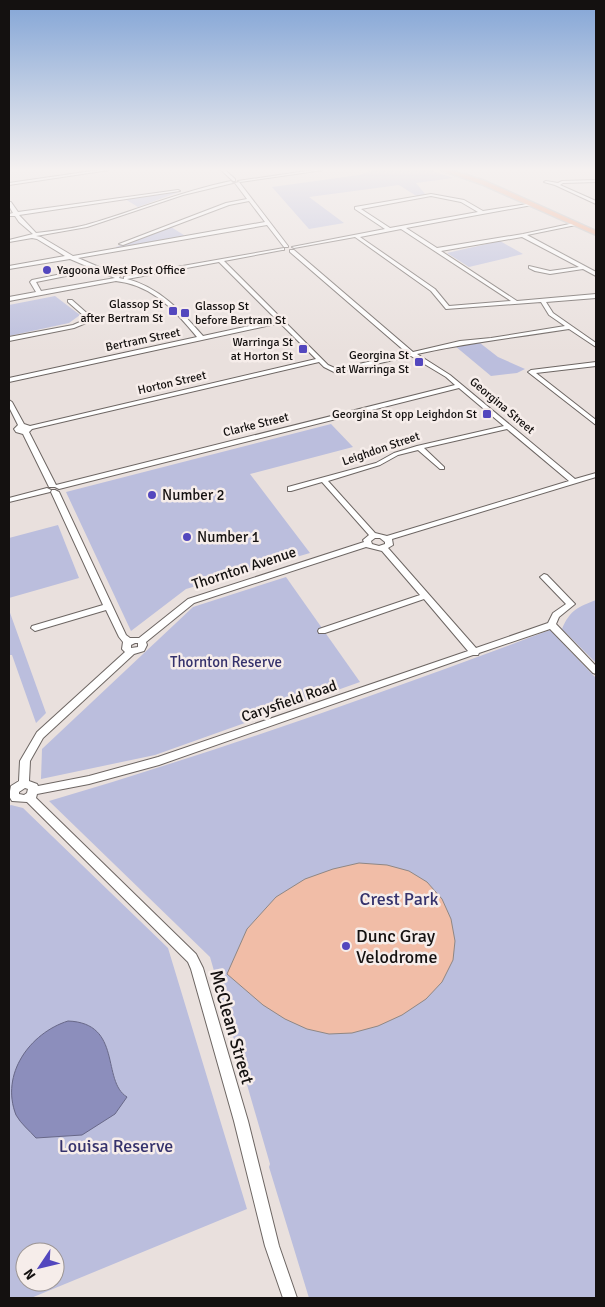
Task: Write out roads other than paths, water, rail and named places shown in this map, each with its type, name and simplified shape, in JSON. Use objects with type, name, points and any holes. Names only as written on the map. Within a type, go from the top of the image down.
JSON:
[{"type":"street","points":[[32,231],[37,236],[71,257],[117,278],[125,279],[284,247],[293,249],[384,231]]},
{"type":"street","points":[[9,240],[61,231]]},
{"type":"street","points":[[111,251],[113,247],[156,231]]},
{"type":"street","points":[[9,268],[224,231]]},
{"type":"street","points":[[274,231],[284,247]]},
{"type":"street","points":[[406,231],[517,303]]},
{"type":"street","points":[[435,250],[542,231]]},
{"type":"street","points":[[523,235],[596,274]]},
{"type":"street","points":[[357,236],[433,290],[447,310],[596,296]]},
{"type":"street","points":[[293,249],[412,354]]},
{"type":"street","points":[[220,260],[320,360],[336,373],[460,343],[570,327]]},
{"type":"street","points":[[531,267],[539,272],[558,272],[584,267]]},
{"type":"street","points":[[40,294],[33,282],[34,280],[96,268]]},
{"type":"street","points":[[9,299],[117,278]]},
{"type":"street","points":[[125,279],[164,298],[201,338]]},
{"type":"street","points":[[9,339],[74,326],[84,322],[87,316],[85,313],[70,301]]},
{"type":"street","points":[[543,301],[551,314],[596,346]]},
{"type":"street","name":"Bertram Street","points":[[9,380],[281,321]]},
{"type":"street","name":"Georgina Street","points":[[412,354],[448,376],[573,481]]},
{"type":"street","name":"Horton Street","points":[[9,432],[320,360]]},
{"type":"street","points":[[596,364],[531,372],[596,423]]},
{"type":"street","name":"Clarke Street","points":[[9,500],[459,386]]},
{"type":"street","points":[[9,402],[53,489],[123,637],[129,642]]},
{"type":"street","name":"Leighdon Street","points":[[291,489],[378,464],[396,454],[419,447],[509,427]]},
{"type":"street","points":[[419,447],[442,468]]},
{"type":"street","points":[[388,538],[390,543],[384,548],[376,549],[367,544],[366,540],[373,535],[388,538],[596,475]]},
{"type":"street","points":[[324,480],[373,535]]},
{"type":"street","name":"Thornton Avenue","points":[[24,783],[25,761],[40,735],[131,652],[141,649],[143,645],[141,642],[191,601],[367,544]]},
{"type":"street","points":[[384,548],[475,652]]},
{"type":"street","points":[[544,577],[558,589],[570,604],[556,615],[551,625],[596,671]]},
{"type":"street","points":[[322,631],[426,596]]},
{"type":"street","points":[[35,628],[108,606]]},
{"type":"street","name":"Carysfield Road","points":[[31,794],[158,762],[551,625]]},
{"type":"street","points":[[131,652],[126,647],[129,642],[135,640],[141,642]]},
{"type":"street","points":[[24,783],[32,785],[31,794],[19,800],[11,795],[15,788],[24,783]]},
{"type":"street","name":"McClean Street","points":[[31,794],[192,958],[198,968],[241,1121],[272,1246],[290,1298]]},
{"type":"place","name":"Yagoona West Post Office","points":[[47,270]]},
{"type":"place","name":"Glassop St after Bertram St","points":[[173,311]]},
{"type":"place","name":"Glassop St before Bertram St","points":[[185,313]]},
{"type":"place","name":"Warringa St at Horton St","points":[[303,349]]},
{"type":"place","name":"Georgina St at Warringa St","points":[[419,362]]},
{"type":"place","name":"Georgina St opp Leighdon St","points":[[487,414]]},
{"type":"place","name":"Number 2","points":[[152,495]]},
{"type":"place","name":"Number 1","points":[[187,537]]},
{"type":"place","name":"Dunc Gray Velodrome","points":[[346,946]]},
{"type":"park label","name":"Thornton Reserve","points":[[226,662]]},
{"type":"park label","name":"Crest Park","points":[[399,899]]},
{"type":"park label","name":"Louisa Reserve","points":[[116,1146]]}]
